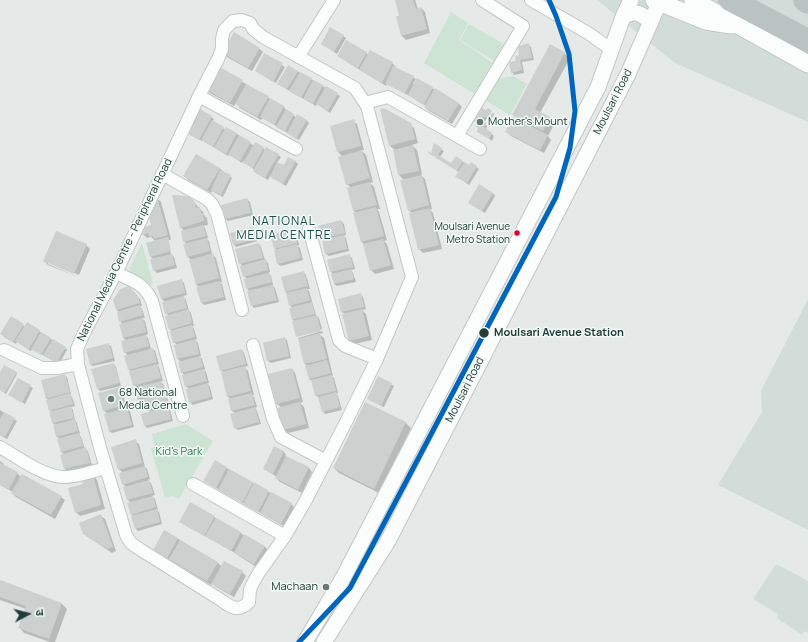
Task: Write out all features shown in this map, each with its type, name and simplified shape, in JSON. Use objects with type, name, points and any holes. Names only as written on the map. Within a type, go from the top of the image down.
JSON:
[{"type":"highway","points":[[730,0],[808,42]]},
{"type":"main road","points":[[693,0],[808,64]]},
{"type":"main road","points":[[656,1],[706,22],[741,26]]},
{"type":"street","points":[[298,57],[334,0]]},
{"type":"street","points":[[457,136],[523,26],[482,0]]},
{"type":"street","points":[[531,0],[588,33],[612,50]]},
{"type":"street","name":"Moulsari Road","points":[[305,642],[344,576],[598,87],[623,17],[631,0]]},
{"type":"street","name":"Moulsari Road","points":[[324,642],[388,541],[628,74],[650,22],[656,1]]},
{"type":"street","points":[[623,17],[631,13],[637,13],[650,22]]},
{"type":"street","name":"National Media Centre - Peripheral Road","points":[[242,20],[250,23],[253,29],[263,37],[355,88],[367,106],[412,277],[377,359],[326,461],[285,536],[258,574],[250,590],[249,602],[242,608],[236,609],[230,607],[131,543],[126,535],[106,468],[78,364],[78,349],[84,333],[116,273],[199,96],[222,49],[224,30],[233,21],[242,20]]},
{"type":"street","points":[[199,96],[296,149]]},
{"type":"street","points":[[365,103],[388,98],[480,149]]},
{"type":"street","points":[[162,174],[207,199],[212,204],[220,226],[242,310]]},
{"type":"street","points":[[309,229],[339,340],[345,346],[377,359]]},
{"type":"street","points":[[116,273],[139,284],[147,290],[152,301],[183,416]]},
{"type":"street","points":[[254,345],[273,419],[279,434],[281,437],[326,461]]},
{"type":"street","points":[[4,350],[38,367],[47,368],[78,364]]},
{"type":"street","points":[[0,447],[54,476],[73,476],[106,468]]},
{"type":"street","points":[[193,484],[285,536]]},
{"type":"shaded area","points":[[597,0],[808,0],[808,122],[675,63]]},
{"type":"shaded area","points":[[808,299],[808,530],[718,485],[762,412],[761,391]]},
{"type":"shaded area","points":[[776,564],[808,581],[808,633],[805,631],[802,635],[777,618],[778,614],[753,599]]},
{"type":"green space","points":[[451,12],[468,23],[459,40],[496,65],[478,96],[424,63]]},
{"type":"green space","points":[[469,24],[507,46],[497,63],[460,40]]},
{"type":"green space","points":[[513,76],[527,84],[510,115],[483,99],[494,80]]},
{"type":"green space","points":[[142,243],[153,283],[149,285],[129,270]]},
{"type":"green space","name":"Kid's Park","points":[[186,424],[213,441],[179,499],[172,496],[165,498],[151,448],[155,447],[152,434]]},
{"type":"building","points":[[395,0],[413,0],[416,9],[421,7],[427,29],[401,36],[396,16],[399,16]]},
{"type":"building","points":[[330,27],[344,35],[334,52],[321,44]]},
{"type":"building","points":[[234,32],[260,48],[248,68],[222,53]]},
{"type":"building","points":[[346,40],[367,52],[358,68],[337,56]]},
{"type":"building","points":[[529,43],[532,58],[520,60],[522,70],[511,73],[509,62],[516,61],[515,56],[519,55],[518,46]]},
{"type":"building","points":[[550,44],[565,52],[535,109],[550,117],[543,131],[512,115]]},
{"type":"building","points":[[370,50],[393,62],[382,83],[359,70]]},
{"type":"building","points":[[264,53],[283,63],[273,82],[255,71]]},
{"type":"building","points":[[288,65],[298,71],[287,89],[277,84]]},
{"type":"building","points":[[218,66],[243,80],[230,103],[205,89]]},
{"type":"building","points":[[393,66],[414,76],[405,93],[385,84]]},
{"type":"building","points":[[300,72],[312,78],[301,98],[289,91]]},
{"type":"building","points":[[417,78],[433,87],[424,104],[408,95]]},
{"type":"building","points":[[313,80],[323,85],[313,104],[303,99]]},
{"type":"building","points":[[246,84],[269,96],[257,117],[235,104]]},
{"type":"building","points":[[326,86],[338,93],[328,111],[316,104]]},
{"type":"building","points":[[435,88],[459,103],[448,121],[424,107]]},
{"type":"building","points":[[270,98],[284,106],[274,125],[260,117]]},
{"type":"building","name":"Mother's Mount","points":[[479,106],[486,110],[488,108],[492,111],[488,118],[484,116],[482,120],[486,123],[484,127],[492,133],[489,139],[477,132],[477,124],[473,121],[477,116],[474,114]]},
{"type":"building","points":[[384,108],[411,123],[415,139],[389,146],[380,109]]},
{"type":"building","points":[[200,109],[212,116],[199,140],[187,133]]},
{"type":"building","points":[[286,109],[294,114],[285,132],[276,127]]},
{"type":"building","points":[[297,114],[307,120],[296,139],[287,133]]},
{"type":"building","points":[[513,117],[548,135],[540,150],[505,132]]},
{"type":"building","points":[[354,119],[361,146],[337,152],[330,126]]},
{"type":"building","points":[[212,120],[224,127],[213,147],[201,140]]},
{"type":"building","points":[[226,127],[237,133],[226,154],[214,148]]},
{"type":"building","points":[[239,135],[251,142],[240,161],[228,155]]},
{"type":"building","points":[[255,142],[264,147],[253,168],[243,163]]},
{"type":"building","points":[[434,143],[442,148],[438,155],[451,163],[456,156],[463,161],[457,171],[428,153],[428,151],[431,153]]},
{"type":"building","points":[[413,145],[419,171],[398,175],[393,150]]},
{"type":"building","points":[[266,147],[279,154],[265,178],[253,171]]},
{"type":"building","points":[[362,150],[370,178],[346,185],[338,157]]},
{"type":"building","points":[[196,154],[220,168],[207,190],[183,176]]},
{"type":"building","points":[[288,157],[296,161],[283,184],[270,177],[277,162],[284,165]]},
{"type":"building","points":[[464,162],[469,165],[471,162],[477,166],[467,183],[455,177]]},
{"type":"building","points":[[220,170],[231,175],[221,195],[211,190]]},
{"type":"building","points":[[422,175],[429,205],[408,211],[400,180]]},
{"type":"building","points":[[370,182],[377,205],[353,211],[347,188]]},
{"type":"building","points":[[479,184],[493,193],[482,211],[468,203]]},
{"type":"building","points":[[172,195],[189,196],[195,202],[196,208],[200,207],[201,214],[203,213],[204,221],[180,228]]},
{"type":"building","points":[[157,197],[168,235],[154,239],[153,236],[149,237],[148,233],[142,235],[140,228],[151,225],[147,212]]},
{"type":"building","points":[[247,198],[251,213],[225,219],[221,205]]},
{"type":"building","points":[[376,207],[384,236],[361,242],[353,213]]},
{"type":"building","points":[[430,208],[439,245],[418,250],[409,213]]},
{"type":"building","points":[[341,220],[345,233],[321,239],[318,226]]},
{"type":"building","points":[[203,225],[206,236],[183,242],[181,231]]},
{"type":"building","points":[[253,227],[256,239],[233,245],[230,233]]},
{"type":"building","points":[[293,229],[297,243],[274,249],[270,235]]},
{"type":"building","points":[[56,231],[87,244],[74,274],[43,261]]},
{"type":"building","points":[[344,235],[347,249],[325,254],[322,240]]},
{"type":"building","points":[[168,237],[171,251],[150,257],[146,243]]},
{"type":"building","points":[[207,238],[210,251],[187,257],[183,244]]},
{"type":"building","points":[[383,239],[391,265],[370,271],[363,244]]},
{"type":"building","points":[[259,243],[263,258],[239,264],[235,249]]},
{"type":"building","points":[[297,244],[301,258],[277,264],[274,250]]},
{"type":"building","points":[[213,253],[219,278],[196,284],[189,260]]},
{"type":"building","points":[[172,254],[175,265],[153,271],[150,259]]},
{"type":"building","points":[[350,254],[353,267],[330,272],[327,260]]},
{"type":"building","points":[[266,259],[268,270],[243,277],[240,266]]},
{"type":"building","points":[[351,269],[354,279],[334,284],[331,274]]},
{"type":"building","points":[[304,271],[308,286],[285,292],[281,277]]},
{"type":"building","points":[[269,273],[272,282],[246,289],[244,279]]},
{"type":"building","points":[[182,279],[185,293],[161,299],[157,286]]},
{"type":"building","points":[[220,281],[224,297],[201,303],[196,287]]},
{"type":"building","points":[[273,285],[277,300],[251,306],[247,291]]},
{"type":"building","points":[[129,286],[138,296],[140,303],[116,310],[113,300],[120,289]]},
{"type":"building","points":[[307,288],[310,300],[289,306],[286,293]]},
{"type":"building","points":[[361,293],[364,307],[341,312],[338,299]]},
{"type":"building","points":[[184,296],[187,308],[165,314],[162,302]]},
{"type":"building","points":[[312,302],[315,314],[292,320],[289,308]]},
{"type":"building","points":[[140,305],[143,315],[119,322],[117,312]]},
{"type":"building","points":[[189,309],[192,323],[169,330],[165,316]]},
{"type":"building","points":[[362,309],[369,336],[349,341],[342,314]]},
{"type":"building","points":[[317,315],[321,331],[296,337],[292,321]]},
{"type":"building","points":[[11,316],[24,324],[13,342],[0,334]]},
{"type":"building","points":[[143,318],[146,332],[123,338],[119,324]]},
{"type":"building","points":[[27,322],[40,330],[29,349],[15,341]]},
{"type":"building","points":[[192,325],[195,337],[173,343],[170,331]]},
{"type":"building","points":[[41,332],[51,338],[41,355],[31,349]]},
{"type":"building","points":[[320,333],[327,359],[304,364],[298,339]]},
{"type":"building","points":[[146,335],[149,346],[124,353],[121,341]]},
{"type":"building","points":[[285,337],[289,356],[267,361],[263,343]]},
{"type":"building","points":[[53,339],[66,347],[56,363],[43,355]]},
{"type":"building","points":[[196,339],[199,354],[177,359],[174,345]]},
{"type":"building","points":[[109,343],[113,358],[90,365],[86,349]]},
{"type":"building","points":[[153,348],[157,362],[128,370],[124,356]]},
{"type":"building","points":[[242,349],[246,364],[220,371],[216,356]]},
{"type":"building","points":[[200,356],[203,367],[181,373],[178,362]]},
{"type":"building","points":[[327,360],[331,373],[309,379],[305,366]]},
{"type":"building","points":[[114,363],[120,383],[97,389],[91,369]]},
{"type":"building","points":[[157,364],[161,378],[133,386],[129,371]]},
{"type":"building","points":[[4,365],[17,372],[5,393],[0,390],[0,372]]},
{"type":"building","points":[[245,366],[251,391],[227,397],[221,372]]},
{"type":"building","points":[[292,368],[300,398],[276,404],[268,374]]},
{"type":"building","points":[[204,369],[207,381],[185,387],[182,375]]},
{"type":"building","points":[[65,374],[70,392],[46,399],[41,380]]},
{"type":"building","points":[[332,375],[336,391],[315,396],[311,380]]},
{"type":"building","points":[[378,376],[392,383],[381,406],[367,399]]},
{"type":"building","points":[[18,378],[31,385],[22,403],[8,395]]},
{"type":"building","points":[[161,381],[164,391],[137,399],[134,388]]},
{"type":"building","points":[[208,383],[211,397],[189,403],[186,389]]},
{"type":"building","name":"68 National Media Centre","points":[[120,387],[124,405],[103,411],[98,393]]},
{"type":"building","points":[[336,392],[340,407],[322,412],[318,397]]},
{"type":"building","points":[[70,393],[73,404],[49,411],[46,400]]},
{"type":"building","points":[[252,393],[255,405],[231,411],[228,399]]},
{"type":"building","points":[[165,394],[168,404],[146,410],[143,399]]},
{"type":"building","points":[[300,402],[306,424],[283,430],[277,408]]},
{"type":"building","points":[[365,402],[406,422],[374,489],[333,468]]},
{"type":"building","points":[[71,406],[74,418],[52,423],[49,412]]},
{"type":"building","points":[[168,407],[171,419],[144,426],[141,414]]},
{"type":"building","points":[[255,407],[259,422],[234,429],[230,414]]},
{"type":"building","points":[[127,408],[132,425],[109,431],[104,414]]},
{"type":"building","points":[[4,412],[15,418],[5,437],[0,435],[0,419]]},
{"type":"building","points":[[75,419],[78,431],[56,437],[53,425]]},
{"type":"building","points":[[79,433],[83,446],[61,452],[57,439]]},
{"type":"building","points":[[136,439],[142,463],[118,470],[111,447]]},
{"type":"building","points":[[274,446],[284,451],[273,474],[263,469]]},
{"type":"building","points":[[86,447],[90,463],[64,469],[60,455]]},
{"type":"building","points":[[286,456],[309,467],[298,490],[275,478]]},
{"type":"building","points":[[215,460],[227,467],[216,488],[203,481]]},
{"type":"building","points":[[0,463],[18,472],[9,489],[0,485]]},
{"type":"building","points":[[145,466],[148,477],[122,485],[119,473]]},
{"type":"building","points":[[229,469],[253,482],[242,503],[218,490]]},
{"type":"building","points":[[22,474],[62,496],[51,515],[11,493]]},
{"type":"building","points":[[93,475],[101,505],[75,513],[68,488],[83,484],[81,479]]},
{"type":"building","points":[[149,480],[153,493],[127,500],[123,487]]},
{"type":"building","points":[[254,482],[269,491],[258,512],[243,504]]},
{"type":"building","points":[[271,492],[292,503],[281,524],[260,513]]},
{"type":"building","points":[[153,496],[156,507],[131,515],[127,503]]},
{"type":"building","points":[[190,502],[215,516],[204,536],[179,522]]},
{"type":"building","points":[[157,509],[160,522],[135,529],[131,516]]},
{"type":"building","points":[[101,514],[113,547],[107,549],[83,534],[79,523]]},
{"type":"building","points":[[216,518],[241,532],[231,551],[205,536]]},
{"type":"building","points":[[164,530],[178,538],[167,558],[153,550]]},
{"type":"building","points":[[244,534],[265,546],[254,564],[234,553]]},
{"type":"building","points":[[180,540],[218,562],[207,581],[169,559]]},
{"type":"building","points":[[224,561],[243,571],[230,594],[211,584]]},
{"type":"building","points":[[0,580],[62,603],[49,639],[18,628],[26,606],[0,597]]},
{"type":"transit line","points":[[299,642],[350,588],[556,197],[570,148],[575,111],[569,54],[549,0]]},
{"type":"place","name":"Mother's Mount","points":[[480,122]]},
{"type":"place","name":"Moulsari Avenue Metro Station","points":[[517,233]]},
{"type":"place","name":"Moulsari Avenue Station","points":[[484,333]]},
{"type":"place","name":"68 National Media Centre","points":[[111,399]]},
{"type":"place","name":"Machaan","points":[[326,587]]},
{"type":"district","name":"NATIONAL MEDIA CENTRE","points":[[284,229]]}]
